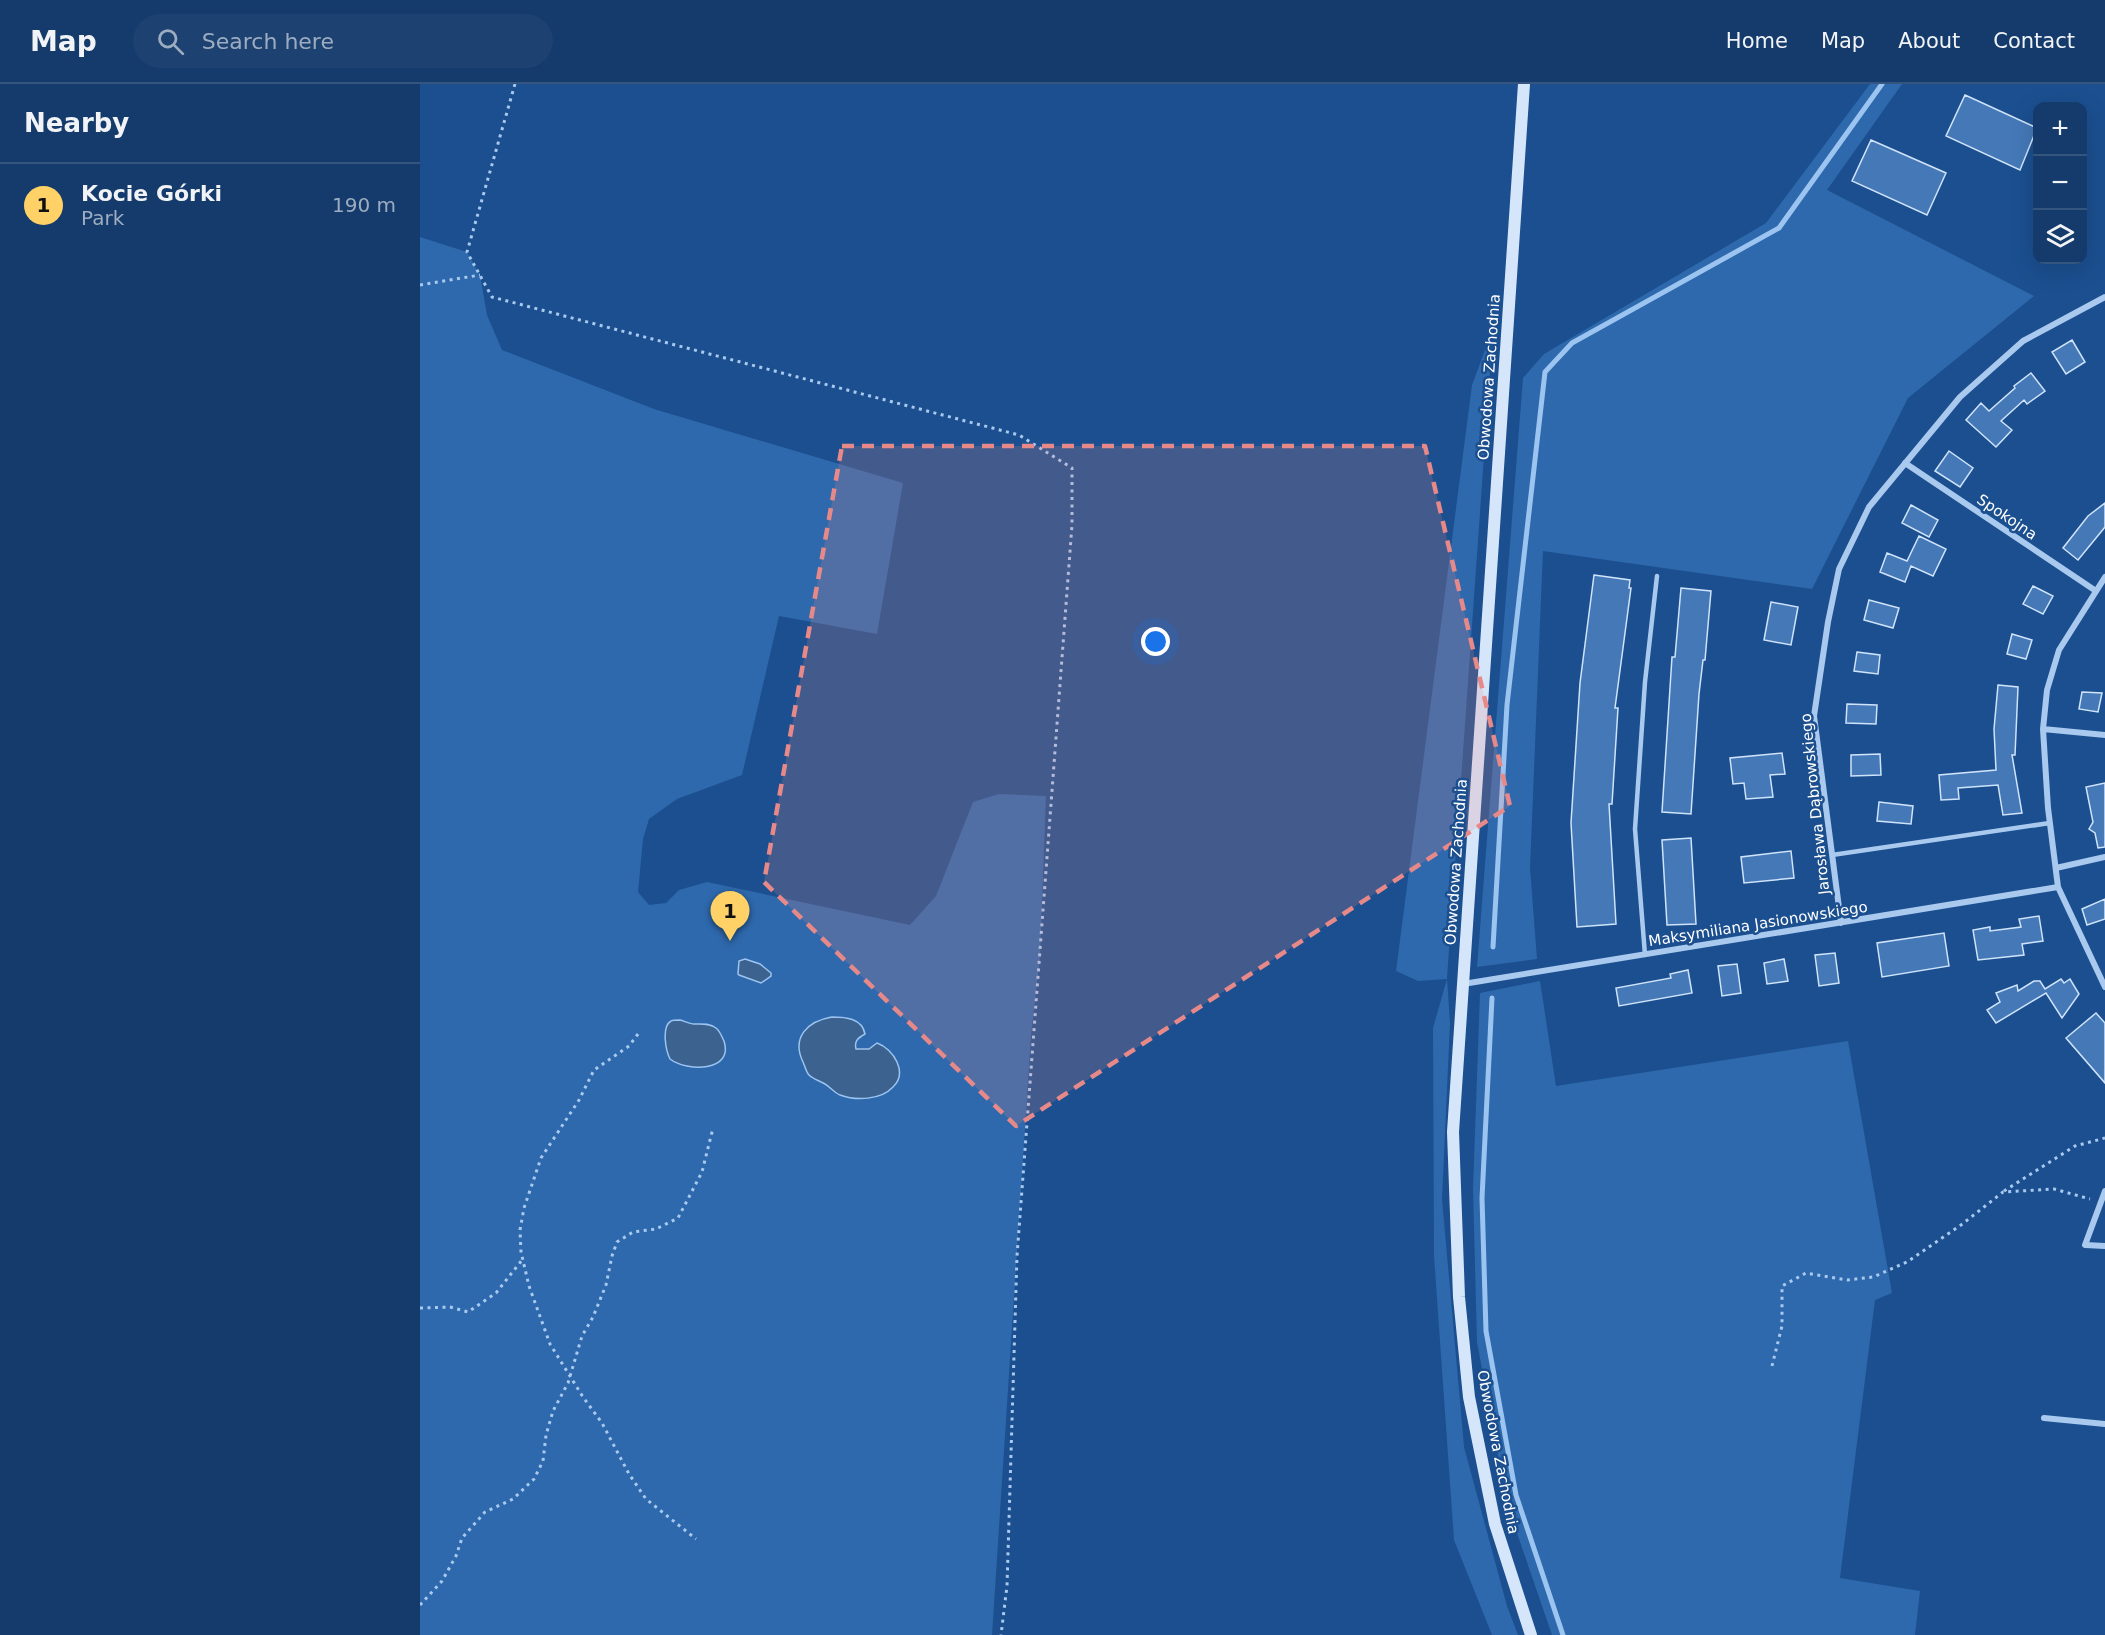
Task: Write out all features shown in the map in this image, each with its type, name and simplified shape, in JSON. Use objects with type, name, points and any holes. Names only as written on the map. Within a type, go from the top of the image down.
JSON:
[{"type":"main road","name":"Obwodowa Zachodnia","points":[[1524,84],[1453,1132],[1460,1297],[1468,1386],[1495,1524],[1531,1635]]},
{"type":"street","name":"Jarosława Dąbrowskiego","points":[[1840,923],[1814,716],[1828,622],[1839,569],[1869,507],[1960,397],[2023,340],[2105,297]]},
{"type":"street","name":"Spokojna","points":[[1905,463],[2096,591]]},
{"type":"street","points":[[2105,578],[2059,650],[2048,690],[2043,729],[2050,823],[2058,887],[2105,987]]},
{"type":"street","points":[[2043,729],[2105,735]]},
{"type":"street","points":[[2056,868],[2105,857]]},
{"type":"street","name":"Maksymiliana Jasionowskiego","points":[[1463,984],[2058,887]]},
{"type":"street","points":[[2105,1191],[2085,1245],[2105,1246]]},
{"type":"street","points":[[2044,1418],[2105,1424]]},
{"type":"lane","points":[[1645,955],[1635,829],[1645,682],[1657,576]]},
{"type":"lane","points":[[1832,855],[2050,823]]},
{"type":"path","points":[[515,84],[467,252],[492,297],[1019,435],[1072,468],[1072,525],[1017,1257],[1007,1587],[1001,1635]]},
{"type":"path","points":[[420,285],[480,275]]},
{"type":"path","points":[[638,1034],[629,1046],[594,1070],[579,1100],[541,1158],[524,1208],[520,1230],[523,1260],[542,1325],[550,1344],[602,1423],[629,1474],[646,1499],[696,1539]]},
{"type":"path","points":[[420,1605],[442,1581],[456,1556],[462,1538],[485,1512],[513,1499],[534,1479],[543,1461],[546,1435],[553,1411],[567,1383],[582,1336],[593,1317],[606,1285],[617,1242],[633,1232],[656,1229],[678,1218],[702,1172],[713,1128]]},
{"type":"path","points":[[1772,1366],[1782,1326],[1782,1286],[1806,1273],[1847,1280],[1873,1277],[1907,1262],[1961,1225],[2003,1192],[2075,1146],[2105,1138]]},
{"type":"path","points":[[2003,1192],[2054,1189],[2100,1202]]},
{"type":"path","points":[[420,1308],[450,1307],[468,1312],[496,1293],[523,1260]]},
{"type":"highlighted area","points":[[842,446],[1425,446],[1510,806],[1016,1126],[764,882]]},
{"type":"shaded area","points":[[1870,84],[1902,84],[1827,190],[2034,296],[1908,398],[1812,589],[1543,551],[1530,868],[1537,959],[1477,967],[1523,378],[1544,354],[1766,223]]},
{"type":"shaded area","points":[[420,237],[467,252],[480,275],[487,315],[502,350],[654,409],[903,483],[877,634],[779,616],[742,775],[677,799],[649,819],[643,839],[638,892],[649,905],[666,903],[679,890],[707,882],[910,925],[936,896],[973,802],[999,794],[1046,796],[1040,957],[1031,1036],[992,1635],[420,1635]]},
{"type":"shaded area","points":[[1493,329],[1447,978],[1450,1023],[1442,1199],[1464,1447],[1507,1606],[1518,1635],[1492,1635],[1454,1540],[1434,1256],[1433,1028],[1447,979],[1418,981],[1396,971],[1472,385]]},
{"type":"shaded area","points":[[745,959],[760,964],[771,973],[771,976],[761,983],[739,975],[739,961]]},
{"type":"shaded area","points":[[1540,981],[1556,1086],[1848,1041],[1892,1293],[1875,1300],[1840,1578],[1920,1591],[1915,1635],[1552,1635],[1507,1504],[1477,1342],[1473,1189],[1480,993]]},
{"type":"shaded area","points":[[832,1017],[847,1018],[857,1022],[863,1029],[865,1034],[857,1040],[856,1049],[869,1049],[877,1043],[889,1050],[899,1069],[897,1081],[893,1087],[875,1097],[861,1099],[846,1097],[808,1074],[800,1053],[801,1038],[809,1026]]},
{"type":"shaded area","points":[[680,1020],[692,1024],[714,1026],[724,1041],[725,1051],[722,1059],[716,1064],[697,1067],[687,1066],[670,1059],[666,1045],[666,1028],[671,1021]]},
{"type":"building","points":[[1965,95],[2033,126],[2033,138],[2020,170],[1946,136]]},
{"type":"building","points":[[1871,140],[1946,173],[1927,215],[1852,181]]},
{"type":"building","points":[[2072,340],[2085,362],[2066,374],[2052,352]]},
{"type":"building","points":[[2031,373],[2045,391],[2027,404],[2024,400],[2001,421],[2012,430],[1996,447],[1966,420],[1981,403],[1989,411]]},
{"type":"building","points":[[1949,451],[1973,468],[1960,487],[1935,471]]},
{"type":"building","points":[[2105,503],[2105,527],[2078,560],[2063,548],[2088,516]]},
{"type":"building","points":[[1911,505],[1938,520],[1929,537],[1902,523]]},
{"type":"building","points":[[1919,536],[1946,549],[1933,576],[1911,566],[1905,582],[1880,572],[1887,553],[1907,561]]},
{"type":"building","points":[[1594,575],[1630,580],[1629,588],[1631,588],[1615,708],[1618,708],[1612,804],[1609,804],[1616,924],[1577,927],[1571,823],[1580,683]]},
{"type":"building","points":[[2033,586],[2053,596],[2043,614],[2023,604]]},
{"type":"building","points":[[1681,588],[1711,591],[1705,660],[1703,660],[1699,694],[1691,814],[1662,812],[1672,657],[1675,657]]},
{"type":"building","points":[[1869,600],[1899,608],[1893,628],[1864,620]]},
{"type":"building","points":[[1771,602],[1798,607],[1791,645],[1764,640]]},
{"type":"building","points":[[2012,634],[2032,640],[2026,659],[2007,654]]},
{"type":"building","points":[[1857,652],[1880,655],[1878,674],[1854,671]]},
{"type":"building","points":[[1998,685],[2018,687],[2015,755],[2012,755],[2022,813],[2003,815],[1998,785],[1958,788],[1959,799],[1941,800],[1939,775],[1996,770],[1994,729]]},
{"type":"building","points":[[2082,692],[2102,693],[2098,712],[2079,709]]},
{"type":"building","points":[[1847,704],[1877,705],[1876,724],[1846,723]]},
{"type":"building","points":[[1782,753],[1785,774],[1770,775],[1773,797],[1746,799],[1744,783],[1733,784],[1730,758]]},
{"type":"building","points":[[1880,754],[1881,775],[1851,776],[1851,755]]},
{"type":"building","points":[[2105,783],[2105,847],[2098,848],[2095,833],[2089,829],[2093,822],[2086,787]]},
{"type":"building","points":[[1879,802],[1913,806],[1911,824],[1877,821]]},
{"type":"building","points":[[1691,838],[1696,924],[1667,925],[1662,840]]},
{"type":"building","points":[[1791,851],[1794,878],[1744,883],[1741,857]]},
{"type":"building","points":[[2105,899],[2105,919],[2087,925],[2082,909]]},
{"type":"building","points":[[2039,916],[2043,941],[2022,944],[2024,955],[1978,960],[1973,930],[1990,927],[1990,931],[2021,927],[2019,919]]},
{"type":"building","points":[[1944,933],[1949,966],[1882,977],[1877,943]]},
{"type":"building","points":[[1835,953],[1839,983],[1819,986],[1815,955]]},
{"type":"building","points":[[1784,959],[1788,981],[1767,984],[1764,963]]},
{"type":"building","points":[[1737,964],[1741,993],[1722,996],[1718,966]]},
{"type":"building","points":[[1688,970],[1692,993],[1619,1006],[1616,988],[1671,978],[1670,974]]},
{"type":"building","points":[[2061,979],[2064,983],[2070,979],[2079,994],[2062,1018],[2046,993],[1996,1023],[1987,1010],[2000,1002],[1996,993],[2017,985],[2018,991],[2034,981],[2040,981],[2045,989]]},
{"type":"building","points":[[2096,1013],[2105,1023],[2105,1083],[2066,1038]]},
{"type":"waterway","points":[[1493,947],[1507,705],[1545,372],[1572,343],[1779,228],[1882,84]]},
{"type":"waterway","points":[[1492,998],[1482,1198],[1486,1331],[1516,1495],[1563,1635]]},
{"type":"place","name":"Kocie Górki","points":[[730,941]]}]
